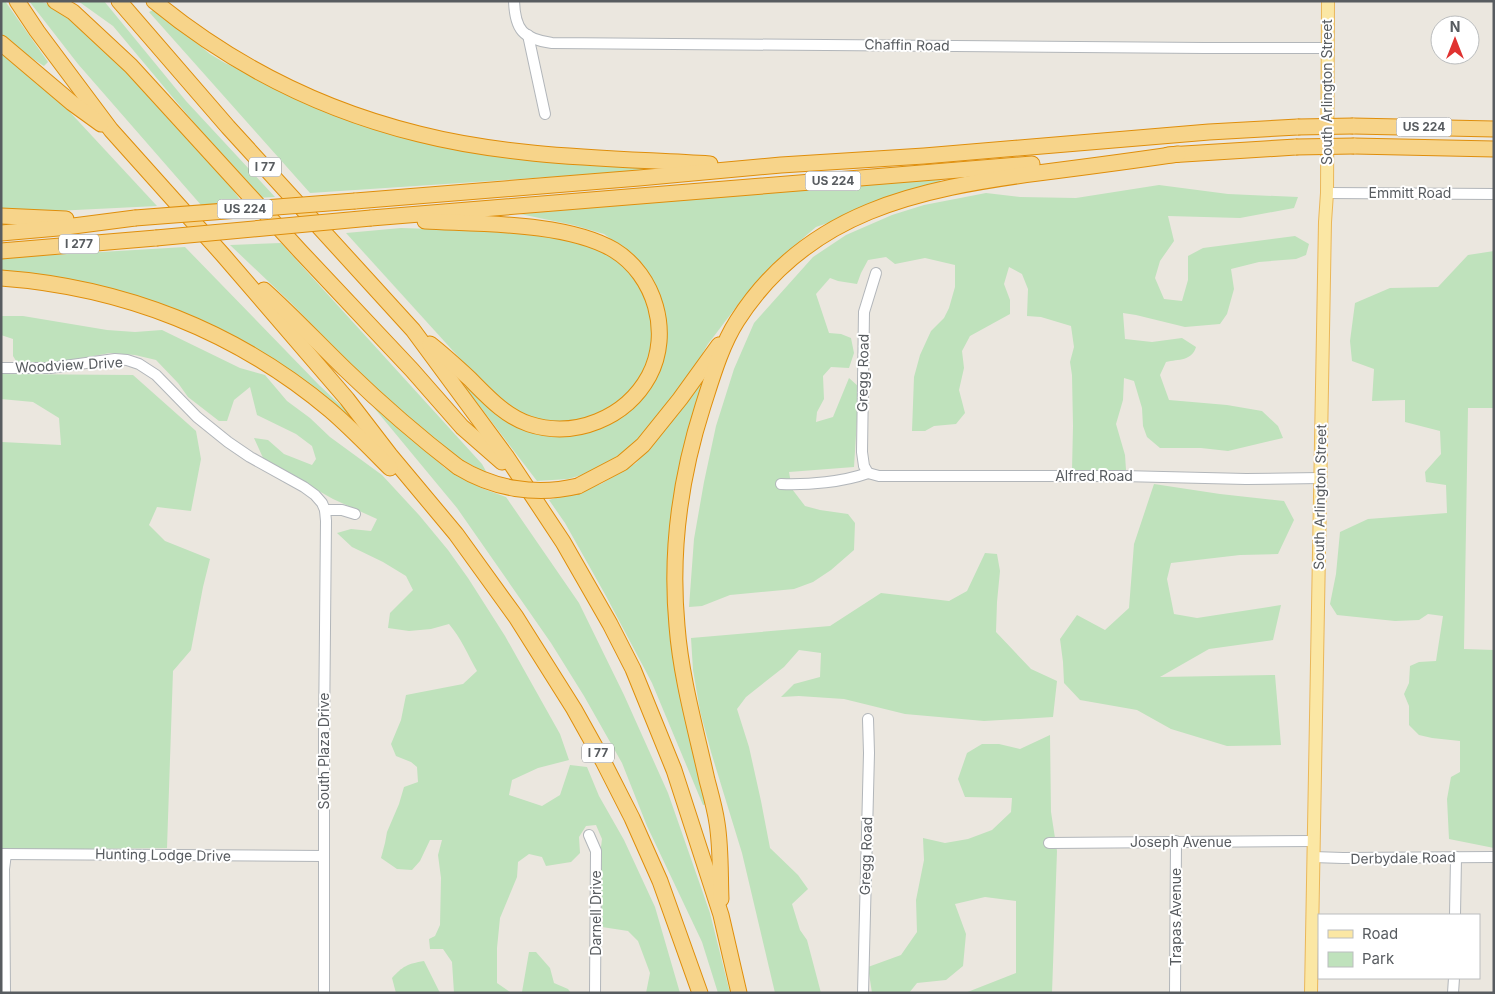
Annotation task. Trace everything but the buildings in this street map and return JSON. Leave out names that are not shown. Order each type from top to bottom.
[{"type":"highway","name":"I 77","points":[[17,1],[110,130],[223,255],[347,399],[466,548],[516,617],[556,680],[603,761],[632,818],[660,881],[700,993]]},
{"type":"highway","points":[[55,1],[73,12],[131,66],[220,165],[412,370],[462,427],[521,477]]},
{"type":"highway","name":"I 77","points":[[119,1],[228,127],[413,330],[521,477],[563,542],[634,668],[674,770],[721,915],[739,993]]},
{"type":"highway","points":[[154,1],[202,38],[233,58],[286,87],[348,113],[420,135],[477,145],[561,155],[717,165],[781,165]]},
{"type":"highway","points":[[1,43],[72,103],[110,130]]},
{"type":"highway","name":"US 224","points":[[1,233],[135,218],[1209,132],[1353,126],[1494,129]]},
{"type":"highway","name":"US 224","points":[[371,218],[1178,154],[1296,147],[1354,146],[1494,149]]},
{"type":"highway","points":[[223,255],[293,316],[368,390],[423,440],[458,467],[487,482],[516,489],[548,491],[578,486],[622,463],[643,445],[680,399],[756,294],[800,251],[837,226],[875,208],[968,184],[1178,154]]},
{"type":"highway","points":[[1,216],[70,219],[135,218]]},
{"type":"highway","points":[[371,218],[489,224],[539,229],[570,234],[598,242],[624,257],[643,278],[655,302],[659,334],[656,357],[651,371],[640,390],[627,404],[608,418],[596,423],[571,429],[556,429],[529,424],[505,412],[413,330]]},
{"type":"highway","name":"I 277","points":[[1,251],[371,218]]},
{"type":"highway","points":[[1,278],[50,282],[96,292],[150,307],[203,329],[267,364],[309,394],[348,426],[393,471],[427,498]]},
{"type":"highway","points":[[721,915],[720,845],[716,819],[685,682],[677,628],[675,548],[684,476],[694,434],[709,386],[735,323]]},
{"type":"main road","name":"South Arlington Street","points":[[1311,993],[1328,1]]},
{"type":"street","points":[[514,1],[517,24],[528,35],[546,114]]},
{"type":"street","name":"Chaffin Road","points":[[528,35],[540,41],[552,43],[1328,48]]},
{"type":"street","name":"Emmitt Road","points":[[1326,193],[1494,194]]},
{"type":"street","name":"Gregg Road","points":[[868,472],[864,466],[862,452],[863,336],[865,306],[876,273]]},
{"type":"street","name":"Woodview Drive","points":[[1,368],[50,368],[115,359],[136,363],[156,375],[196,417],[228,442],[309,491],[322,504],[325,510]]},
{"type":"street","points":[[782,484],[839,480],[868,472]]},
{"type":"street","name":"Alfred Road","points":[[868,472],[879,476],[1320,478]]},
{"type":"street","points":[[325,510],[342,510],[355,514]]},
{"type":"street","name":"South Plaza Drive","points":[[324,993],[325,510]]},
{"type":"street","name":"Gregg Road","points":[[863,993],[868,719]]},
{"type":"street","name":"Darnell Drive","points":[[588,835],[596,852],[595,993]]},
{"type":"street","name":"Trapas Avenue","points":[[1175,993],[1176,841]]},
{"type":"street","name":"Joseph Avenue","points":[[1049,843],[1314,841]]},
{"type":"street","points":[[3,854],[4,993]]},
{"type":"street","name":"Hunting Lodge Drive","points":[[3,854],[324,856]]},
{"type":"street","name":"Derbydale Road","points":[[1313,857],[1494,857]]},
{"type":"street","points":[[1455,914],[1456,857]]},
{"type":"street","points":[[1453,993],[1454,979]]},
{"type":"green space","points":[[1,1],[5,1],[48,62],[44,66],[1,38]]},
{"type":"green space","points":[[29,1],[36,1],[59,8],[76,19],[222,175],[241,201],[201,205],[78,64]]},
{"type":"green space","points":[[78,1],[104,1],[186,101],[275,197],[257,198],[113,26]]},
{"type":"green space","points":[[155,9],[210,54],[225,63],[348,118],[427,141],[670,169],[310,193],[149,12]]},
{"type":"green space","points":[[1,49],[42,82],[157,206],[14,213],[1,211]]},
{"type":"green space","points":[[940,178],[941,185],[816,227],[772,265],[743,298],[708,344],[684,385],[630,451],[603,469],[568,479],[537,481],[465,387],[469,385],[504,416],[562,433],[646,390],[663,322],[626,250],[604,234],[573,225],[520,214]]},
{"type":"green space","points":[[1159,185],[1228,194],[1298,197],[1294,208],[1240,218],[1168,216],[1174,241],[1160,261],[1155,278],[1164,299],[1182,301],[1188,280],[1188,256],[1203,248],[1295,236],[1309,244],[1306,255],[1296,259],[1259,262],[1231,269],[1234,289],[1227,314],[1220,324],[1185,327],[1123,313],[1125,339],[1152,342],[1182,338],[1196,347],[1194,352],[1188,357],[1166,362],[1160,375],[1169,400],[1227,405],[1262,411],[1278,426],[1283,438],[1228,451],[1201,448],[1160,448],[1147,437],[1143,426],[1142,408],[1134,381],[1124,378],[1123,400],[1116,424],[1125,455],[1126,470],[1072,470],[1073,426],[1070,362],[1074,347],[1071,326],[1041,317],[1027,316],[1028,289],[1022,274],[1009,267],[1004,284],[1010,300],[1010,314],[970,336],[962,351],[964,368],[959,390],[965,413],[956,424],[934,426],[925,431],[912,431],[914,377],[920,355],[931,331],[944,318],[949,308],[955,287],[955,265],[925,258],[895,264],[886,257],[868,260],[857,284],[830,278],[816,294],[829,333],[841,334],[851,338],[854,353],[849,368],[831,367],[823,376],[824,399],[817,412],[816,422],[833,417],[849,378],[859,387],[854,467],[789,472],[792,489],[805,506],[848,514],[855,523],[854,550],[831,570],[813,582],[794,589],[730,595],[702,606],[689,607],[694,539],[704,482],[716,426],[734,369],[754,323],[813,257],[846,235],[892,215],[924,205],[986,193],[1020,197],[1076,198]]},
{"type":"green space","points":[[401,228],[499,231],[571,239],[602,249],[622,262],[640,281],[653,312],[654,333],[647,367],[619,405],[578,423],[547,422],[508,409],[346,233]]},
{"type":"green space","points":[[281,243],[482,464],[487,473],[450,454],[394,409],[291,303],[230,245]]},
{"type":"green space","points":[[185,247],[319,385],[351,415],[352,424],[176,315],[1,275],[1,258]]},
{"type":"green space","points":[[1494,251],[1494,408],[1468,408],[1464,649],[1494,650],[1494,848],[1449,839],[1447,799],[1451,777],[1460,772],[1460,741],[1419,735],[1409,725],[1409,706],[1404,694],[1409,683],[1410,666],[1419,662],[1436,661],[1443,616],[1428,614],[1419,620],[1395,621],[1337,615],[1330,604],[1336,574],[1340,532],[1368,519],[1447,513],[1446,485],[1426,482],[1425,472],[1441,454],[1440,431],[1405,422],[1405,400],[1372,401],[1374,369],[1352,361],[1350,341],[1355,303],[1390,288],[1438,287],[1468,255]]},
{"type":"green space","points":[[1,316],[23,316],[107,330],[135,332],[162,330],[240,368],[265,375],[287,401],[310,418],[330,437],[382,475],[419,515],[468,578],[505,636],[560,734],[569,760],[538,768],[512,780],[509,795],[542,806],[560,795],[570,765],[587,767],[599,796],[624,840],[655,907],[680,993],[646,993],[650,973],[638,941],[628,931],[602,927],[600,855],[602,839],[596,825],[586,826],[579,837],[580,853],[571,862],[546,866],[542,857],[529,854],[518,862],[517,877],[500,918],[497,948],[497,983],[510,992],[522,992],[529,952],[536,952],[550,968],[554,983],[568,989],[571,993],[454,993],[452,962],[443,949],[430,949],[429,939],[435,936],[440,925],[441,878],[438,855],[442,840],[430,840],[420,861],[412,870],[397,869],[381,858],[387,832],[404,787],[418,782],[417,767],[411,762],[396,756],[391,744],[401,720],[406,695],[463,684],[477,671],[457,635],[449,624],[431,629],[409,631],[388,628],[390,613],[413,590],[406,576],[352,547],[337,533],[351,529],[371,531],[377,519],[333,499],[264,460],[254,438],[268,440],[284,454],[312,465],[316,459],[312,446],[296,434],[257,415],[250,387],[234,400],[227,421],[219,421],[188,397],[178,383],[156,360],[135,355],[110,353],[49,364],[18,364],[13,356],[13,339],[1,335]]},
{"type":"green space","points":[[706,369],[670,569],[708,804],[703,805],[652,683],[565,523],[549,500],[601,484],[636,463],[661,434]]},
{"type":"green space","points":[[1,374],[133,375],[196,431],[201,459],[191,511],[157,507],[149,525],[165,541],[210,559],[191,650],[173,671],[167,848],[1,850],[1,444],[2,442],[61,445],[59,418],[33,402],[1,399]]},
{"type":"green space","points":[[356,386],[445,468],[481,488],[506,497],[579,603],[624,695],[668,793],[710,913],[730,993],[718,993],[702,942],[647,826],[622,763],[584,696],[551,643],[457,508]]},
{"type":"green space","points":[[1154,484],[1284,501],[1294,520],[1278,554],[1240,555],[1171,563],[1167,579],[1174,614],[1197,618],[1281,605],[1273,640],[1209,649],[1160,677],[1275,675],[1281,745],[1227,746],[1171,729],[1137,710],[1080,700],[1064,683],[1060,639],[1077,615],[1105,630],[1129,608],[1134,544]]},
{"type":"green space","points":[[985,553],[997,554],[1000,571],[996,632],[1031,669],[1057,681],[1053,717],[984,721],[905,714],[844,699],[799,696],[781,697],[794,684],[820,677],[821,653],[799,650],[784,667],[746,697],[737,709],[749,747],[770,848],[798,875],[808,889],[792,904],[800,930],[807,940],[821,993],[775,993],[742,853],[700,711],[693,670],[691,638],[830,626],[881,593],[949,601],[967,591]]},
{"type":"green space","points":[[1050,735],[1051,812],[1057,851],[1052,993],[965,993],[1016,973],[1016,901],[985,897],[955,904],[966,934],[963,966],[946,980],[917,983],[909,993],[872,993],[868,967],[901,955],[917,932],[916,900],[924,860],[923,838],[945,843],[968,839],[992,830],[1011,812],[1012,798],[965,797],[958,779],[967,753],[982,744],[999,744],[1020,749]]},
{"type":"green space","points":[[424,961],[440,993],[396,993],[392,978],[406,966]]}]
